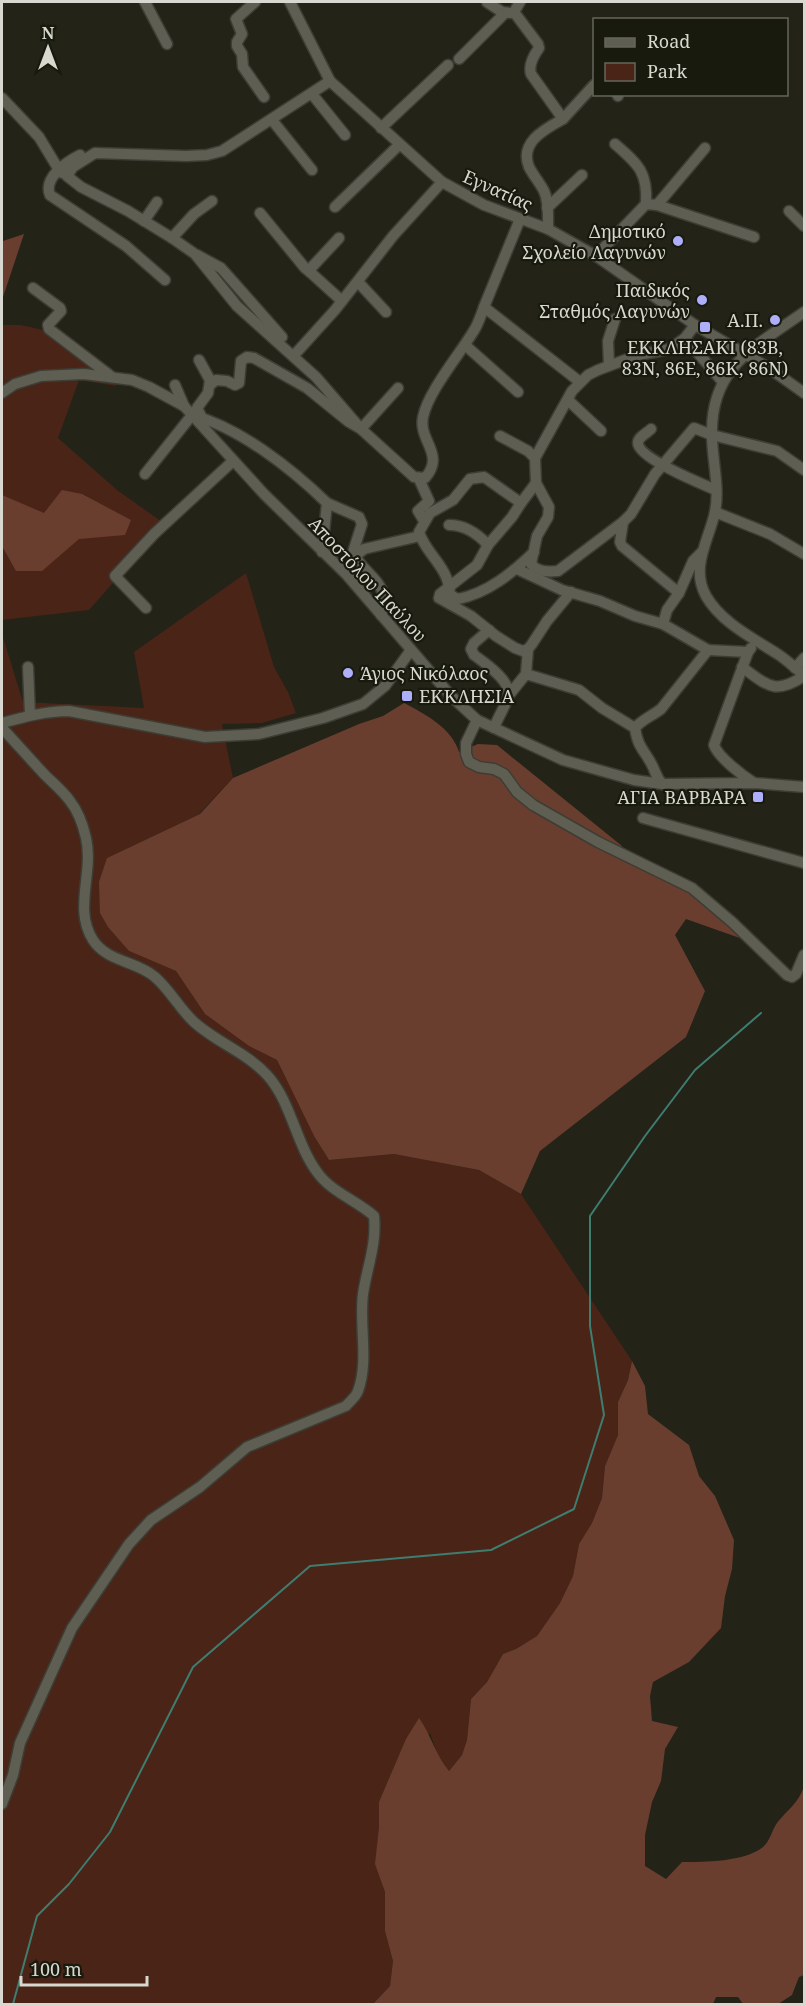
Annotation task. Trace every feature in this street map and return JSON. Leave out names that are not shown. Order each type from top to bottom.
[{"type":"street","points":[[145,2],[167,44]]},
{"type":"street","points":[[255,2],[236,19],[242,34],[237,46],[242,54],[243,67],[264,97]]},
{"type":"street","name":"Εγνατίας","points":[[290,2],[330,81],[442,182],[484,205],[548,229],[596,256],[695,325],[769,368],[804,393]]},
{"type":"street","points":[[487,2],[509,12],[538,44],[530,69],[531,74],[563,119]]},
{"type":"street","points":[[459,59],[520,2]]},
{"type":"street","points":[[381,128],[448,65]]},
{"type":"street","points":[[165,280],[126,246],[50,195],[49,186],[63,173],[95,153],[207,155],[222,151],[330,81]]},
{"type":"street","points":[[548,229],[544,192],[528,165],[528,145],[536,136],[563,119],[593,86]]},
{"type":"street","points":[[312,94],[345,135]]},
{"type":"street","points":[[2,98],[39,137],[63,173],[81,187],[144,220],[195,254],[221,268],[297,352],[303,365]]},
{"type":"street","points":[[272,120],[312,170]]},
{"type":"street","points":[[615,144],[633,160],[641,171],[652,205]]},
{"type":"street","points":[[335,207],[399,145]]},
{"type":"street","points":[[596,256],[652,205],[705,147]]},
{"type":"street","points":[[547,208],[582,175]]},
{"type":"street","points":[[297,352],[359,282],[393,236],[442,182]]},
{"type":"street","points":[[172,237],[194,214],[212,201]]},
{"type":"street","points":[[144,220],[157,202]]},
{"type":"street","points":[[652,205],[754,237]]},
{"type":"street","points":[[789,211],[804,226]]},
{"type":"street","points":[[260,213],[304,268],[342,301]]},
{"type":"street","points":[[418,479],[425,478],[430,473],[434,456],[422,429],[425,408],[441,379],[475,331],[520,219]]},
{"type":"street","points":[[310,272],[339,238]]},
{"type":"street","points":[[195,254],[237,306],[303,365],[361,429],[418,479],[429,501]]},
{"type":"street","points":[[359,282],[386,312]]},
{"type":"street","points":[[33,288],[61,310],[48,325],[49,329],[112,377]]},
{"type":"street","points":[[484,307],[580,382]]},
{"type":"street","points":[[801,673],[722,614],[706,594],[700,574],[702,552],[715,512],[716,490],[712,435],[716,400],[722,381],[744,354],[804,312]]},
{"type":"street","points":[[609,365],[608,341],[615,319]]},
{"type":"street","points":[[558,571],[550,572],[534,568],[531,564],[537,536],[548,517],[549,507],[536,483],[535,458],[568,400],[580,382],[588,375],[638,355],[670,349],[685,338],[695,325]]},
{"type":"street","points":[[685,338],[722,381]]},
{"type":"street","points":[[465,345],[518,392]]},
{"type":"street","points":[[210,385],[216,380],[227,381],[235,385],[239,383],[241,361],[247,357],[254,358],[307,388],[361,429]]},
{"type":"street","points":[[145,474],[198,420],[197,405],[208,393],[210,385],[208,375],[199,360]]},
{"type":"street","name":"Αποστόλου Παύλου","points":[[2,393],[15,384],[41,376],[68,374],[112,377],[132,380],[184,406],[233,461],[346,574],[451,696],[477,720],[563,760],[634,780],[662,784],[754,783],[804,787]]},
{"type":"street","points":[[175,385],[184,406]]},
{"type":"street","points":[[361,429],[398,388]]},
{"type":"street","points":[[568,400],[601,431]]},
{"type":"street","points":[[198,420],[220,424],[268,454],[299,477],[327,503],[359,517],[362,524],[353,552],[380,585],[383,600],[381,615]]},
{"type":"street","points":[[548,584],[558,571],[631,514],[655,474],[694,428],[712,435],[777,451],[804,470]]},
{"type":"street","points":[[651,429],[639,438],[639,447],[663,466],[716,490]]},
{"type":"street","points":[[500,436],[535,458]]},
{"type":"street","points":[[146,608],[115,576],[154,534],[233,461]]},
{"type":"street","points":[[521,503],[484,477],[470,478],[453,500],[430,513],[419,527],[420,536],[435,557],[450,586],[450,595],[453,598],[466,597],[495,583],[517,569],[534,552]]},
{"type":"street","points":[[528,649],[523,651],[515,648],[471,616],[439,598],[440,594],[477,565],[488,545],[536,483]]},
{"type":"street","points":[[424,521],[418,511],[429,501],[434,497],[442,506]]},
{"type":"street","points":[[322,552],[327,503]]},
{"type":"street","points":[[715,512],[770,534],[804,554]]},
{"type":"street","points":[[623,522],[620,542],[622,546],[679,593]]},
{"type":"street","points":[[449,525],[461,525],[479,536],[488,545]]},
{"type":"street","points":[[355,556],[364,549],[420,536]]},
{"type":"street","points":[[663,624],[667,609],[679,593],[693,561],[702,552]]},
{"type":"street","points":[[517,569],[548,584],[663,624],[708,650],[748,652]]},
{"type":"street","points":[[494,728],[509,695],[526,674],[528,649],[571,592]]},
{"type":"street","points":[[489,630],[474,643],[471,650],[504,680],[509,689],[509,695]]},
{"type":"street","points":[[754,783],[735,769],[714,745],[748,652],[757,642]]},
{"type":"street","points":[[2,723],[56,711],[84,713],[205,737],[259,734],[323,718],[363,704],[385,686],[411,650]]},
{"type":"street","points":[[635,728],[640,722],[661,709],[708,650]]},
{"type":"street","points":[[742,667],[768,686],[777,688],[790,684],[801,673],[804,658]]},
{"type":"street","points":[[28,667],[31,692],[30,715]]},
{"type":"street","points":[[526,674],[579,690],[602,708],[635,728],[638,743],[662,784]]},
{"type":"street","points":[[477,720],[466,742],[466,758],[470,762],[504,774],[517,792],[533,805],[598,842],[692,888],[732,922],[787,975],[792,977],[796,974],[804,955]]},
{"type":"street","points":[[2,728],[70,801],[82,823],[87,840],[88,862],[83,914],[95,943],[107,954],[148,971],[157,978],[194,1022],[267,1075],[279,1093],[317,1173],[327,1184],[364,1207],[374,1216],[375,1228],[375,1241],[363,1293],[364,1349],[358,1393],[346,1406],[247,1447],[200,1488],[151,1520],[129,1544],[108,1572],[68,1636],[20,1743],[13,1775],[2,1804]]},
{"type":"street","points":[[643,818],[800,862],[804,868]]},
{"type":"green space","points":[[2,325],[21,325],[61,334],[115,373],[116,386],[79,380],[58,438],[117,490],[165,524],[89,610],[2,620]]},
{"type":"green space","points":[[246,573],[274,667],[288,692],[296,713],[262,723],[222,724],[233,778],[198,815],[107,858],[129,951],[176,971],[205,1014],[249,1046],[277,1060],[314,1136],[329,1160],[394,1154],[479,1170],[521,1194],[632,1361],[628,1380],[618,1402],[618,1435],[605,1466],[602,1498],[592,1523],[579,1544],[573,1576],[560,1603],[537,1636],[503,1654],[487,1682],[471,1699],[467,1740],[462,1755],[448,1772],[438,1756],[430,1733],[391,1776],[379,1802],[376,1864],[385,1892],[385,1930],[393,1961],[390,1986],[373,2004],[2,2004],[2,634],[23,702],[144,708],[134,652]]},
{"type":"shaded area","points":[[24,234],[2,300],[3,241]]},
{"type":"shaded area","points":[[62,490],[82,494],[131,520],[125,535],[79,539],[42,571],[16,571],[2,546],[2,495],[44,513]]},
{"type":"shaded area","points":[[404,703],[429,717],[444,729],[459,752],[478,744],[497,745],[622,846],[619,857],[692,892],[751,942],[686,919],[675,935],[705,991],[686,1037],[540,1151],[521,1194],[479,1170],[394,1154],[329,1160],[314,1136],[277,1060],[249,1046],[205,1014],[176,971],[129,951],[108,927],[100,913],[99,882],[107,858],[200,814],[233,778],[383,716]]},
{"type":"shaded area","points":[[632,1361],[645,1386],[648,1414],[689,1445],[699,1476],[715,1496],[734,1540],[732,1569],[725,1596],[721,1628],[689,1662],[653,1682],[650,1696],[652,1721],[678,1727],[665,1749],[661,1781],[652,1802],[645,1835],[645,1866],[666,1879],[682,1862],[724,1860],[755,1852],[765,1845],[777,1823],[796,1802],[804,1786],[804,1975],[799,1977],[792,1995],[778,2004],[743,2004],[738,1997],[716,1997],[713,2004],[373,2004],[390,1986],[393,1961],[385,1931],[385,1892],[375,1864],[379,1802],[406,1739],[419,1718],[449,1771],[462,1755],[467,1740],[471,1699],[487,1682],[503,1654],[537,1636],[560,1603],[573,1576],[579,1544],[592,1523],[602,1498],[605,1466],[618,1435],[618,1402],[628,1380]]},
{"type":"waterway","points":[[13,2004],[37,1916],[69,1884],[110,1832],[193,1667],[310,1566],[491,1550],[574,1509],[604,1415],[590,1326],[590,1216],[645,1136],[695,1070],[761,1013]]},
{"type":"place","name":"Δημοτικό Σχολείο Λαγυνών","points":[[678,241]]},
{"type":"place","name":"Παιδικός Σταθμός Λαγυνών","points":[[702,300]]},
{"type":"place","name":"Α.Π.","points":[[775,320]]},
{"type":"place","name":"ΕΚΚΛΗΣΑΚΙ (83Β, 83Ν, 86Ε, 86Κ, 86Ν)","points":[[705,327]]},
{"type":"place","name":"Άγιος Νικόλαος","points":[[348,673]]},
{"type":"place","name":"ΕΚΚΛΗΣΙΑ","points":[[407,696]]},
{"type":"place","name":"ΑΓΙΑ ΒΑΡΒΑΡΑ","points":[[758,797]]}]
